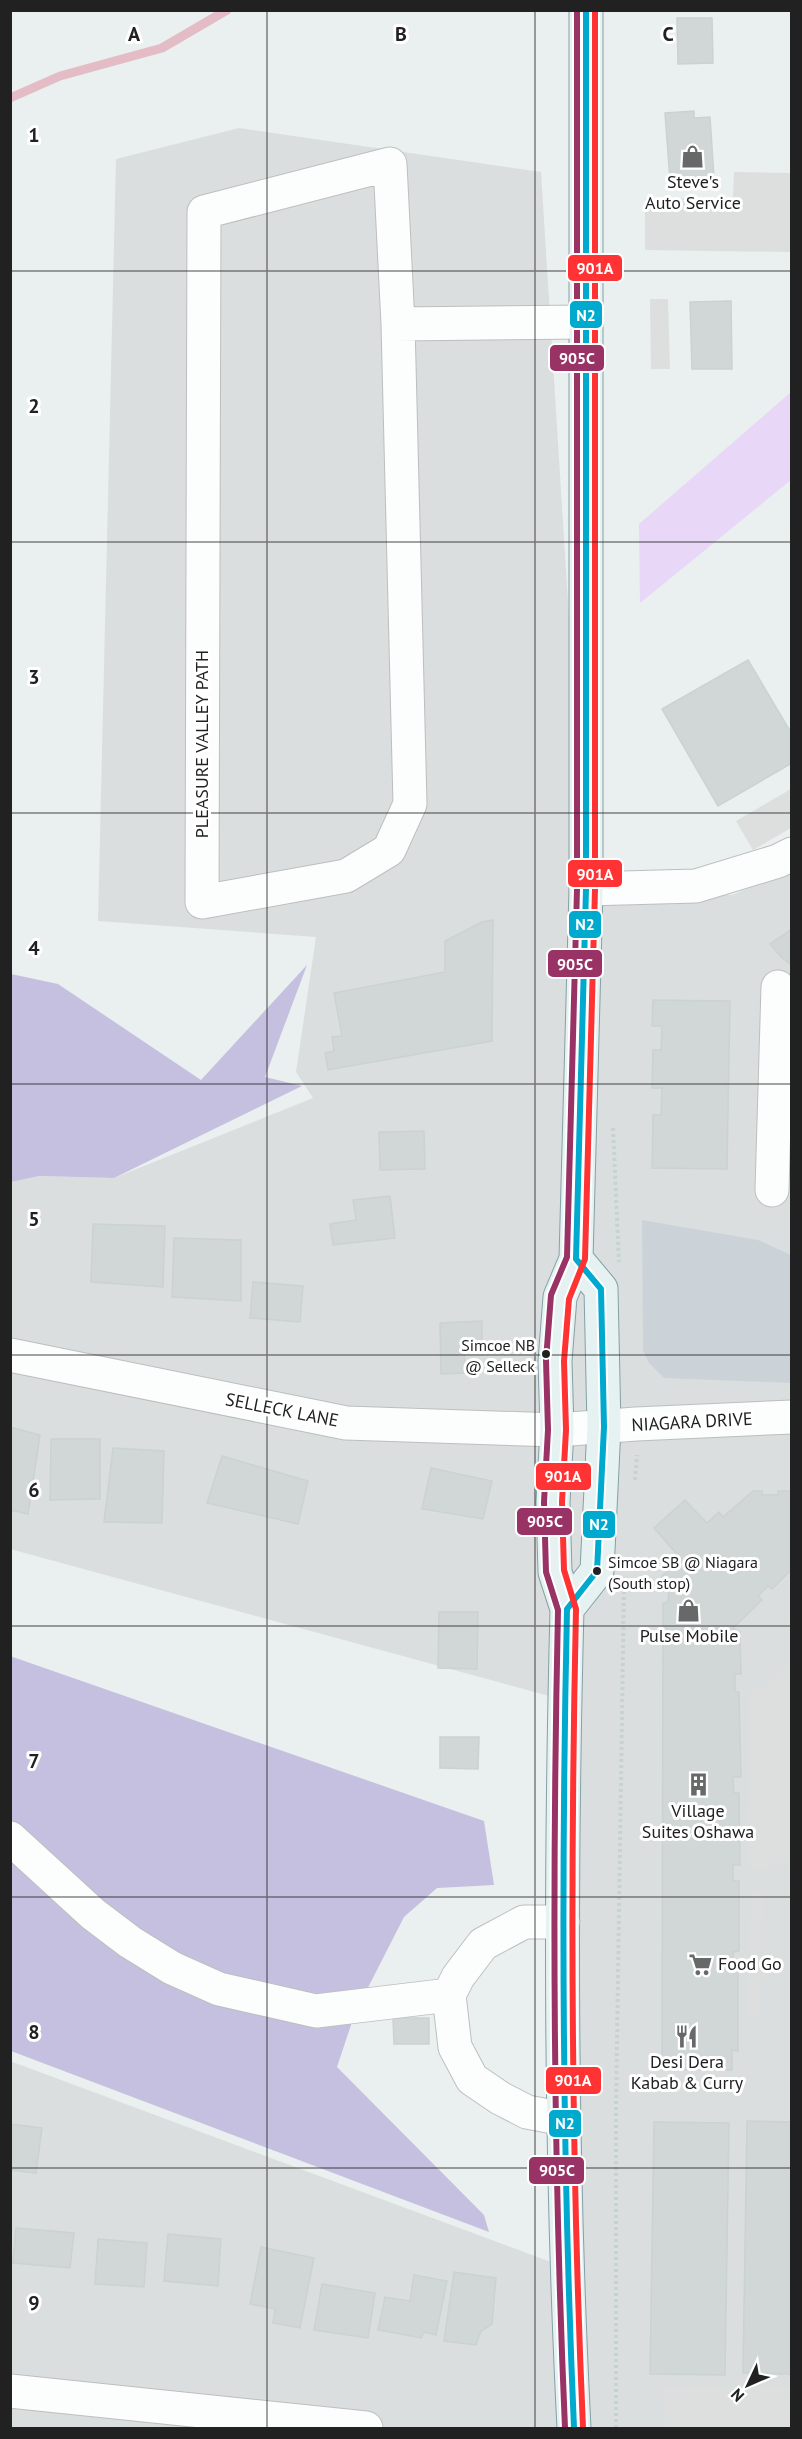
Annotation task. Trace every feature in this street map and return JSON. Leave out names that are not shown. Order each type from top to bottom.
[{"type":"main road","points":[[574,2428],[567,2277],[564,2119],[563,1922],[567,1609],[555,1572],[554,1502],[557,1430],[555,1361],[560,1297],[576,1259],[586,889],[586,10]]},
{"type":"main road","points":[[567,1609],[597,1571],[620,1425],[601,1289],[576,1259]]},
{"type":"street","name":"PLEASURE VALLEY PATH","points":[[390,164],[399,324],[410,804],[389,850],[346,876],[202,902],[204,212],[390,164]]},
{"type":"street","points":[[399,324],[586,322]]},
{"type":"street","points":[[586,889],[696,886],[778,861],[792,854]]},
{"type":"street","points":[[772,1190],[784,1059],[778,987]]},
{"type":"street","name":"SELLECK LANE","points":[[10,1355],[346,1423],[557,1430]]},
{"type":"street","name":"NIAGARA DRIVE","points":[[557,1430],[792,1417]]},
{"type":"street","points":[[10,1838],[93,1914],[130,1942],[171,1968],[219,1989],[316,2011],[450,1995]]},
{"type":"street","points":[[563,1922],[524,1922],[483,1944],[458,1977],[450,1995],[455,2047],[472,2079],[500,2098],[527,2112],[564,2119]]},
{"type":"street","points":[[10,2391],[366,2428]]},
{"type":"path","points":[[613,1125],[620,1266]]},
{"type":"path","points":[[620,1425],[637,1473],[634,1484]]},
{"type":"path","points":[[616,2428],[616,2107],[624,1585]]},
{"type":"shaded area","points":[[239,128],[541,172],[586,889],[732,895],[791,870],[791,2428],[11,2428],[10,2061],[567,2268],[564,1700],[10,1549],[11,1182],[39,1176],[114,1178],[313,1098],[296,1072],[316,937],[98,921],[116,159]]},
{"type":"shaded area","points":[[734,172],[791,173],[791,252],[645,250],[645,198],[733,199]]},
{"type":"shaded area","points":[[650,299],[668,299],[670,369],[651,369]]},
{"type":"shaded area","points":[[791,392],[791,480],[640,603],[639,524]]},
{"type":"shaded area","points":[[791,789],[791,828],[753,850],[736,821]]},
{"type":"shaded area","points":[[307,965],[265,1077],[302,1086],[114,1178],[39,1176],[11,1182],[11,974],[58,984],[201,1080]]},
{"type":"shaded area","points":[[642,1220],[758,1240],[791,1255],[791,1383],[664,1378],[649,1363],[643,1350]]},
{"type":"shaded area","points":[[10,1656],[484,1821],[494,1885],[437,1888],[404,1917],[355,2013],[337,2067],[484,2215],[489,2232],[11,2051]]},
{"type":"shaded area","points":[[791,1662],[791,1860],[762,1868],[749,1868],[750,1690],[763,1688]]},
{"type":"shaded area","points":[[751,1893],[762,1893],[759,2017],[748,2017]]},
{"type":"shaded area","points":[[791,2388],[791,2428],[664,2428],[663,2389]]},
{"type":"building","points":[[677,18],[712,18],[713,63],[678,64]]},
{"type":"building","points":[[694,111],[694,118],[710,117],[714,178],[670,180],[665,113]]},
{"type":"building","points":[[731,301],[732,369],[692,369],[690,302]]},
{"type":"building","points":[[748,660],[790,731],[792,730],[792,763],[718,806],[662,709]]},
{"type":"building","points":[[493,920],[492,1041],[328,1070],[325,1053],[334,1051],[332,1037],[342,1036],[334,993],[445,972],[445,941],[482,922]]},
{"type":"building","points":[[792,929],[792,965],[781,957],[770,944]]},
{"type":"building","points":[[653,1000],[730,1001],[727,1169],[652,1168],[653,1115],[661,1115],[662,1088],[652,1088],[653,1050],[661,1050],[662,1026],[652,1026]]},
{"type":"building","points":[[424,1131],[425,1169],[380,1170],[379,1132]]},
{"type":"building","points":[[390,1196],[395,1238],[333,1245],[330,1224],[356,1220],[353,1200]]},
{"type":"building","points":[[93,1224],[165,1226],[163,1287],[91,1282]]},
{"type":"building","points":[[174,1238],[241,1240],[241,1301],[172,1297]]},
{"type":"building","points":[[253,1282],[303,1286],[300,1322],[250,1318]]},
{"type":"building","points":[[482,1321],[482,1341],[464,1342],[465,1373],[441,1374],[440,1323]]},
{"type":"building","points":[[10,1427],[40,1435],[28,1514],[10,1510]]},
{"type":"building","points":[[51,1439],[100,1439],[100,1499],[50,1500]]},
{"type":"building","points":[[113,1448],[164,1451],[162,1523],[104,1522]]},
{"type":"building","points":[[222,1456],[308,1481],[298,1524],[207,1503]]},
{"type":"building","points":[[431,1468],[492,1481],[483,1519],[422,1509]]},
{"type":"building","name":"Village Suites Oshawa","points":[[753,1491],[762,1491],[762,1495],[778,1495],[778,1491],[792,1491],[792,1569],[772,1589],[768,1586],[758,1596],[762,1600],[733,1628],[740,1632],[741,1674],[735,1674],[735,1692],[739,1692],[741,1777],[733,1777],[734,1793],[739,1793],[740,1865],[733,1865],[733,1881],[739,1881],[739,1951],[733,1952],[733,1968],[738,1968],[738,2051],[732,2050],[732,2070],[662,2070],[663,1603],[668,1602],[669,1590],[664,1591],[662,1576],[681,1559],[654,1528],[685,1500],[707,1523],[719,1512],[723,1517]]},
{"type":"building","points":[[439,1612],[478,1612],[477,1669],[438,1668]]},
{"type":"building","points":[[440,1737],[479,1737],[478,1769],[440,1768]]},
{"type":"building","points":[[393,2018],[429,2018],[429,2044],[394,2044]]},
{"type":"building","points":[[747,2121],[792,2122],[792,2374],[743,2373]]},
{"type":"building","points":[[654,2122],[729,2123],[725,2375],[650,2374]]},
{"type":"building","points":[[10,2124],[42,2128],[36,2173],[10,2170]]},
{"type":"building","points":[[16,2228],[74,2233],[70,2268],[13,2263]]},
{"type":"building","points":[[168,2234],[221,2239],[218,2286],[164,2281]]},
{"type":"building","points":[[98,2239],[147,2243],[144,2287],[95,2284]]},
{"type":"building","points":[[261,2247],[314,2258],[300,2328],[273,2323],[275,2309],[250,2304]]},
{"type":"building","points":[[454,2272],[496,2278],[492,2324],[481,2331],[476,2345],[444,2341]]},
{"type":"building","points":[[414,2275],[447,2281],[436,2335],[424,2332],[421,2338],[378,2330],[385,2297],[410,2301]]},
{"type":"building","points":[[322,2284],[375,2293],[368,2338],[314,2330]]},
{"type":"waterway","points":[[10,98],[60,76],[162,48],[227,10]]},
{"type":"transit line","name":"905C","points":[[565,2428],[558,2224],[555,2019],[558,1610],[546,1572],[544,1502],[548,1430],[546,1360],[551,1295],[567,1257],[577,889],[577,10]]},
{"type":"transit line","name":"N2","points":[[574,2428],[567,2223],[564,2018],[567,1609],[597,1571],[604,1427],[601,1289],[576,1259],[586,889],[586,10]]},
{"type":"transit line","name":"901A","points":[[583,2428],[576,2223],[573,2018],[576,1609],[564,1570],[562,1502],[566,1430],[564,1361],[569,1299],[585,1259],[595,889],[595,10]]},
{"type":"place","name":"Steve's Auto Service","points":[[693,156]]},
{"type":"place","name":"Simcoe NB @ Selleck","points":[[546,1354]]},
{"type":"place","name":"Simcoe SB @ Niagara (South stop)","points":[[597,1571]]},
{"type":"place","name":"Pulse Mobile","points":[[689,1610]]},
{"type":"place","name":"Village Suites Oshawa","points":[[698,1785]]},
{"type":"place","name":"Food Go","points":[[700,1964]]},
{"type":"place","name":"Desi Dera Kabab & Curry","points":[[687,2036]]}]
